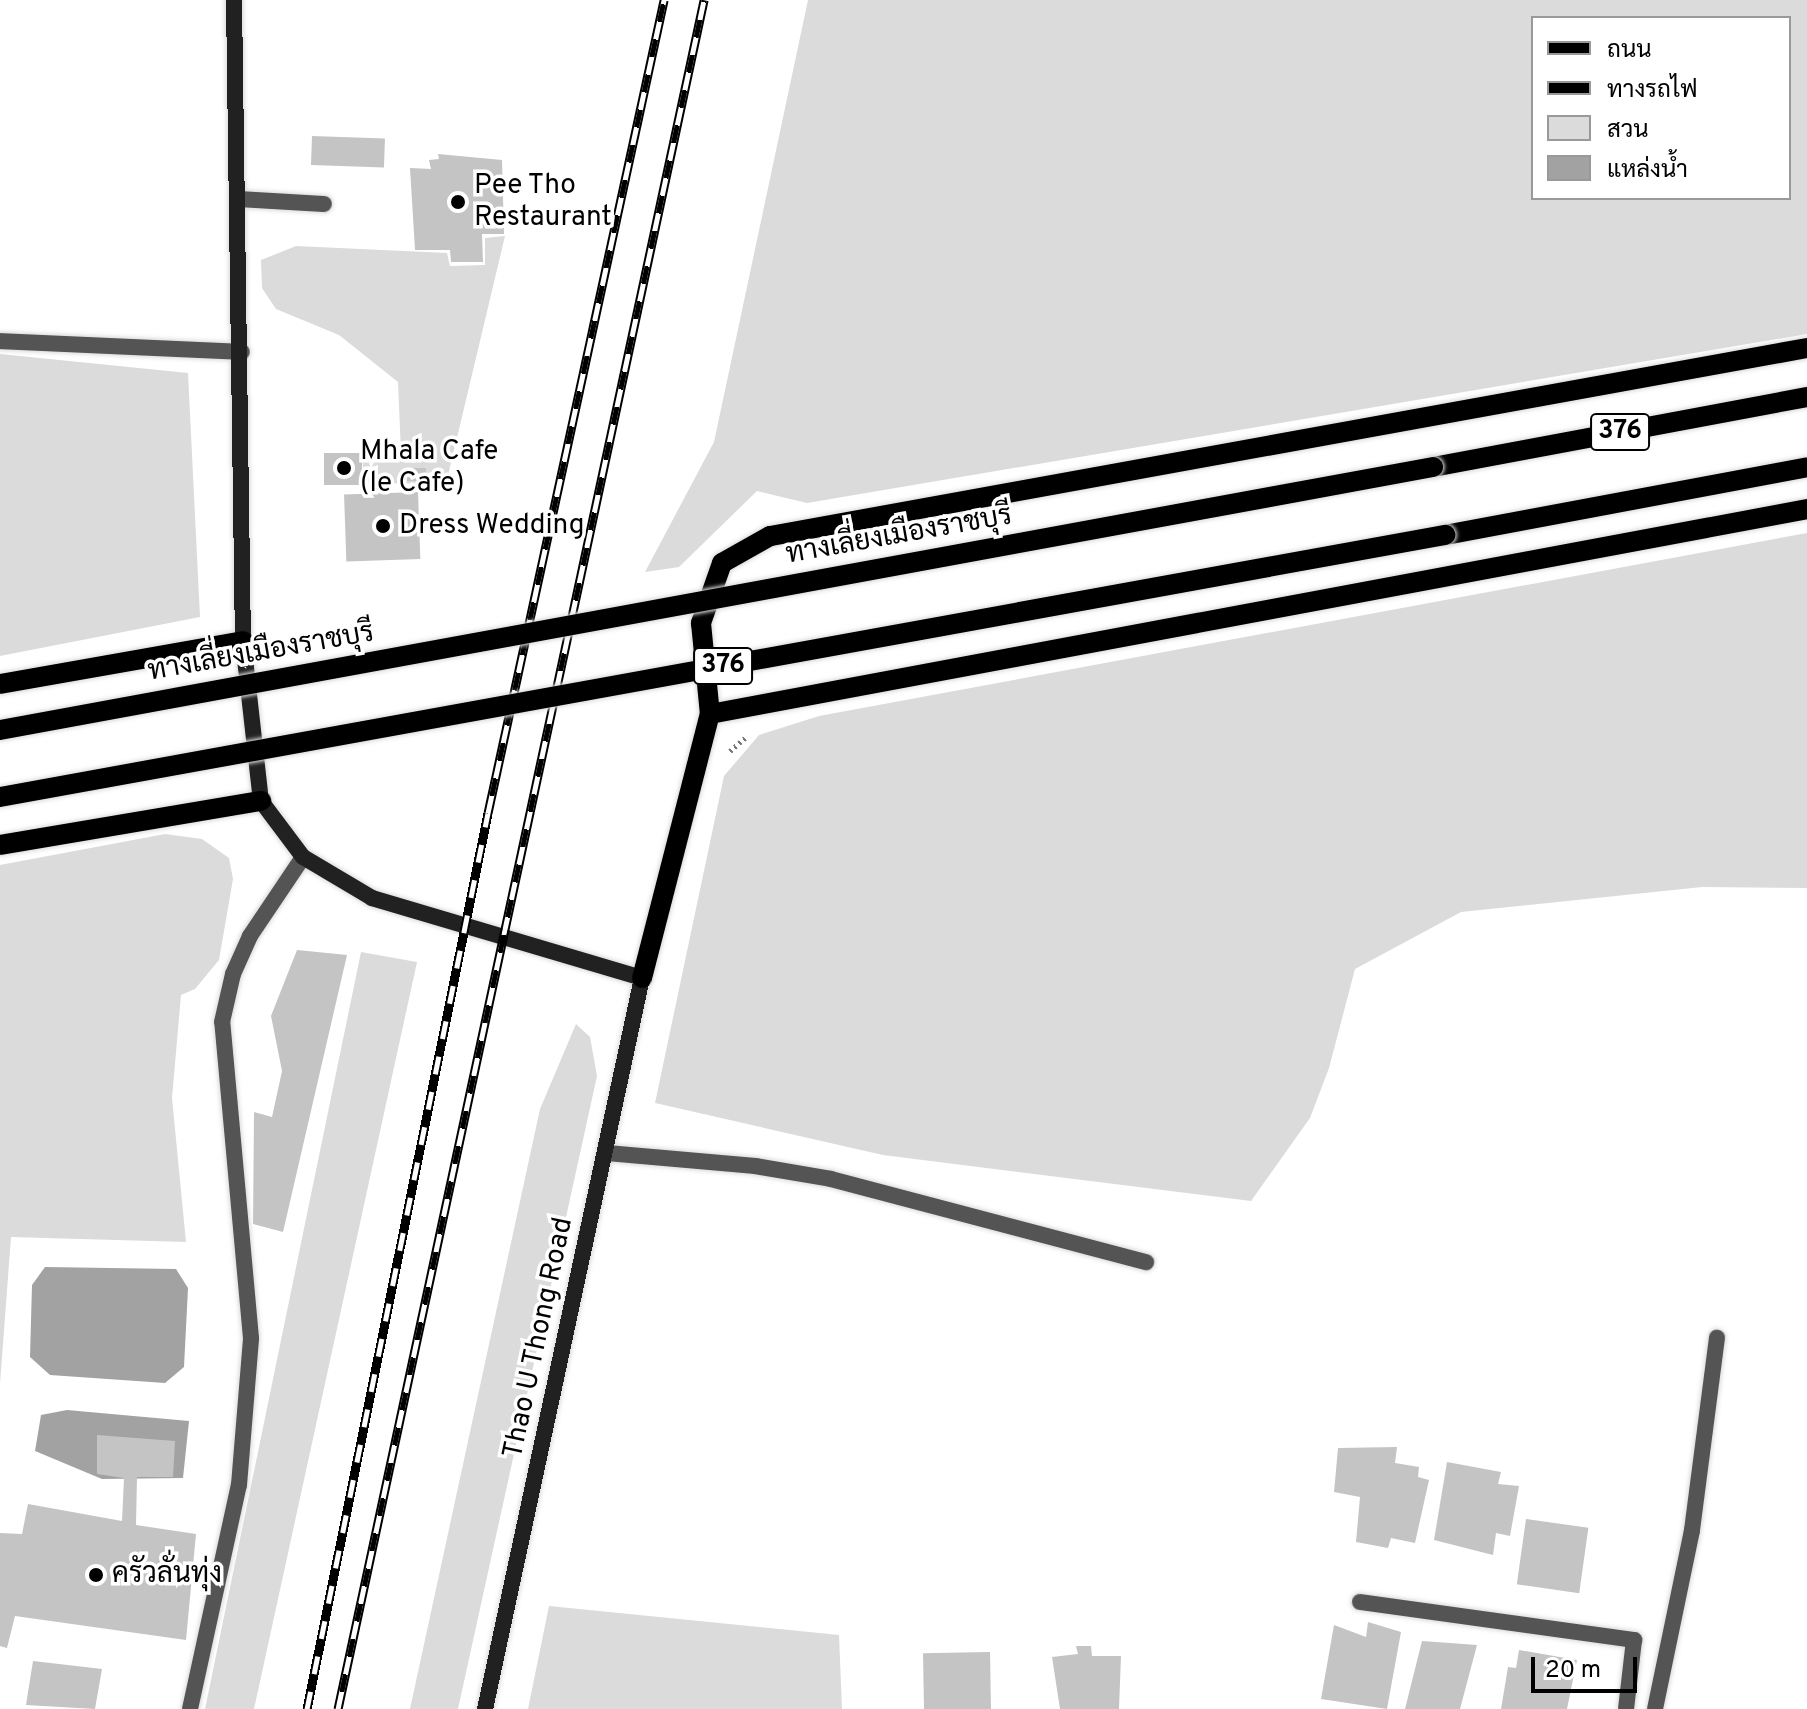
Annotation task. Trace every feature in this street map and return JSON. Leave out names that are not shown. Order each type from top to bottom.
[{"type":"main road","points":[[642,978],[710,714],[701,623],[722,563],[770,536],[1807,348]]},
{"type":"main road","name":"ทางเลี่ยงเมืองราชบุรี","points":[[0,730],[1807,397]]},
{"type":"main road","name":"376","points":[[0,797],[1807,467]]},
{"type":"main road","points":[[710,714],[1807,509]]},
{"type":"main road","points":[[0,684],[243,641]]},
{"type":"main road","points":[[0,845],[261,801]]},
{"type":"street","points":[[234,0],[242,352],[243,641],[261,801],[303,857],[372,898],[642,978]]},
{"type":"street","points":[[238,199],[324,204]]},
{"type":"street","points":[[0,341],[242,352]]},
{"type":"street","points":[[190,1709],[239,1485],[251,1338],[222,1022],[233,974],[250,936],[303,857]]},
{"type":"street","name":"Thao U Thong Road","points":[[485,1709],[607,1153],[642,978]]},
{"type":"street","points":[[607,1153],[755,1166],[831,1179],[1146,1262]]},
{"type":"street","points":[[1655,1709],[1692,1530],[1717,1338]]},
{"type":"street","points":[[1360,1602],[1634,1640],[1626,1709]]},
{"type":"green space","points":[[808,0],[1807,0],[1807,334],[807,503],[757,491],[679,567],[645,572],[714,442]]},
{"type":"green space","points":[[505,236],[446,484],[364,483],[362,453],[401,453],[398,382],[339,335],[276,309],[262,288],[261,260],[296,246],[447,253],[450,266],[485,265],[485,238]]},
{"type":"green space","points":[[0,354],[188,373],[200,617],[0,656]]},
{"type":"green space","points":[[1807,533],[1807,888],[1702,887],[1461,912],[1355,969],[1329,1068],[1310,1118],[1251,1201],[883,1155],[655,1103],[724,776],[759,735],[819,716]]},
{"type":"green space","points":[[165,834],[202,839],[229,858],[233,879],[219,960],[195,989],[181,995],[172,1098],[186,1242],[11,1237],[0,1384],[0,865]]},
{"type":"green space","points":[[361,952],[417,962],[254,1709],[205,1709]]},
{"type":"green space","points":[[576,1024],[590,1037],[597,1076],[458,1709],[410,1709],[540,1109]]},
{"type":"green space","points":[[549,1606],[839,1635],[842,1709],[528,1709]]},
{"type":"water","points":[[45,1267],[176,1269],[188,1288],[184,1367],[165,1383],[50,1375],[30,1357],[32,1285]]},
{"type":"water","points":[[67,1410],[189,1421],[183,1478],[102,1479],[35,1451],[41,1415]]},
{"type":"building","points":[[312,136],[385,139],[384,168],[311,165]]},
{"type":"building","name":"Pee Tho Restaurant","points":[[438,154],[502,160],[504,234],[482,234],[483,262],[451,262],[450,250],[415,250],[410,168],[431,169],[429,160],[439,159]]},
{"type":"building","name":"Mhala Cafe (le Cafe)","points":[[324,453],[362,453],[362,485],[324,485]]},
{"type":"building","points":[[407,468],[426,468],[426,481],[407,481]]},
{"type":"building","name":"Dress Wedding","points":[[418,492],[420,559],[346,562],[344,495]]},
{"type":"building","points":[[297,950],[347,955],[283,1232],[253,1224],[254,1112],[272,1117],[282,1071],[271,1016]]},
{"type":"building","name":"ครัวลั่นทุ่ง","points":[[97,1435],[175,1441],[173,1477],[137,1477],[136,1525],[196,1534],[186,1640],[15,1616],[7,1648],[0,1646],[0,1533],[22,1534],[28,1504],[122,1521],[124,1478],[97,1474]]},
{"type":"building","points":[[1397,1447],[1395,1463],[1419,1467],[1418,1477],[1429,1480],[1415,1543],[1391,1538],[1388,1548],[1356,1542],[1360,1497],[1334,1492],[1338,1448]]},
{"type":"building","points":[[1447,1462],[1501,1472],[1498,1484],[1519,1486],[1510,1536],[1496,1533],[1493,1555],[1434,1540]]},
{"type":"building","points":[[1526,1519],[1588,1528],[1579,1593],[1517,1584]]},
{"type":"building","points":[[1368,1622],[1401,1632],[1387,1709],[1321,1699],[1334,1625],[1366,1637]]},
{"type":"building","points":[[1422,1641],[1477,1645],[1460,1709],[1405,1709]]},
{"type":"building","points":[[1076,1646],[1091,1646],[1092,1656],[1121,1656],[1119,1709],[1060,1709],[1052,1657],[1078,1654]]},
{"type":"building","points":[[1519,1650],[1577,1660],[1567,1709],[1501,1709],[1508,1667],[1516,1668]]},
{"type":"building","points":[[990,1652],[991,1709],[924,1709],[923,1653]]},
{"type":"building","points":[[33,1661],[102,1669],[95,1709],[26,1705]]},
{"type":"railway","points":[[307,1709],[488,813],[664,0]]},
{"type":"railway","points":[[338,1709],[704,0]]},
{"type":"place","name":"Pee Tho Restaurant","points":[[458,202]]},
{"type":"place","name":"Mhala Cafe (le Cafe)","points":[[344,468]]},
{"type":"place","name":"Dress Wedding","points":[[383,526]]},
{"type":"place","name":"ครัวลั่นทุ่ง","points":[[96,1575]]}]
